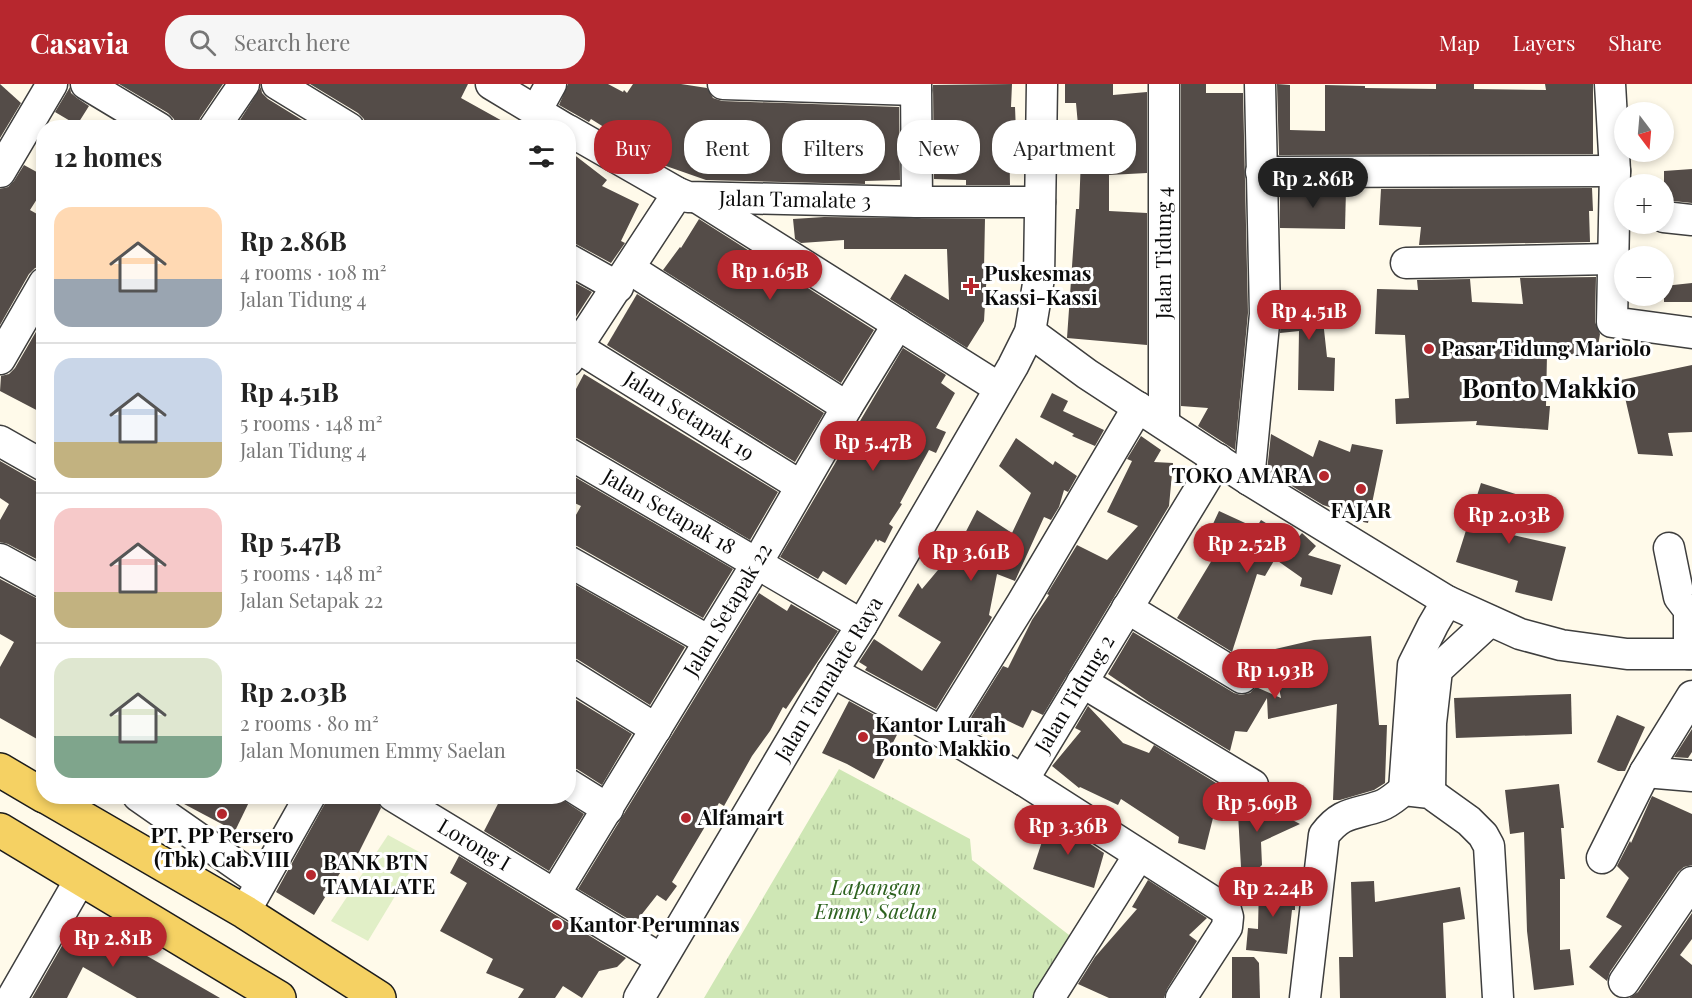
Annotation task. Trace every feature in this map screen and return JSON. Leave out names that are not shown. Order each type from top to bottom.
[{"type":"main road","points":[[0,770],[36,791]]},
{"type":"main road","points":[[58,804],[245,912],[379,998]]},
{"type":"main road","points":[[0,830],[279,998]]},
{"type":"street","points":[[0,172],[52,84]]},
{"type":"street","points":[[86,84],[140,120]]},
{"type":"street","points":[[219,120],[244,84]]},
{"type":"street","points":[[277,84],[336,120]]},
{"type":"street","points":[[491,84],[551,120]]},
{"type":"street","points":[[536,111],[551,84]]},
{"type":"street","points":[[725,84],[916,87],[917,202]]},
{"type":"street","name":"Jalan Tamalate Raya","points":[[639,998],[862,625],[1013,366],[1030,332],[1039,278],[1042,84]]},
{"type":"street","name":"Jalan Tidung 4","points":[[1164,84],[1164,423]]},
{"type":"street","points":[[1249,480],[1265,314],[1260,84]]},
{"type":"street","points":[[1610,84],[1615,174]]},
{"type":"street","name":"Jalan Tamalate 3","points":[[576,134],[688,196],[917,202],[1040,202]]},
{"type":"street","points":[[1261,172],[1615,171]]},
{"type":"street","points":[[576,350],[624,278],[688,196],[999,388]]},
{"type":"street","points":[[1674,218],[1692,220]]},
{"type":"street","points":[[1616,234],[1612,259],[1612,322],[1692,333]]},
{"type":"street","points":[[1406,263],[1612,259]]},
{"type":"street","points":[[576,262],[624,278],[847,407]]},
{"type":"street","points":[[0,359],[36,297]]},
{"type":"street","name":"Jalan Setapak 22","points":[[555,894],[757,563],[898,324]]},
{"type":"street","points":[[1030,332],[1087,374],[1249,480],[1447,601],[1520,634],[1599,651],[1627,654],[1691,654],[1689,610],[1678,597],[1669,548]]},
{"type":"street","name":"Jalan Setapak 19","points":[[576,356],[801,486]]},
{"type":"street","points":[[942,732],[1022,603],[1138,407]]},
{"type":"street","points":[[0,441],[36,461]]},
{"type":"street","name":"Jalan Setapak 18","points":[[576,458],[862,625]]},
{"type":"street","name":"Jalan Tidung 2","points":[[1023,780],[1218,459]]},
{"type":"street","points":[[0,559],[36,579]]},
{"type":"street","points":[[576,566],[709,641]]},
{"type":"street","points":[[1417,792],[1431,723],[1425,667],[1433,624],[1447,601]]},
{"type":"street","points":[[1127,608],[1242,678]]},
{"type":"street","points":[[1425,667],[1490,621]]},
{"type":"street","points":[[832,672],[942,732],[1023,780],[1226,910],[1227,927],[1181,998]]},
{"type":"street","points":[[576,679],[656,729]]},
{"type":"street","points":[[1082,682],[1253,785]]},
{"type":"street","points":[[1602,858],[1646,772],[1692,696]]},
{"type":"street","points":[[1646,772],[1692,776]]},
{"type":"street","points":[[576,789],[608,809]]},
{"type":"street","points":[[1305,998],[1324,835],[1342,816],[1417,792],[1469,821],[1484,835],[1489,846],[1498,998]]},
{"type":"street","points":[[149,804],[261,882]]},
{"type":"street","points":[[245,912],[305,804]]},
{"type":"street","name":"Lorong I","points":[[406,804],[661,959]]},
{"type":"street","points":[[1049,998],[1139,855]]},
{"type":"street","points":[[12,998],[81,879]]},
{"type":"street","points":[[1624,982],[1692,882]]},
{"type":"green space","name":"Lapangan Emmy Saelan","points":[[839,769],[970,839],[972,860],[1082,945],[1049,998],[704,998]]},
{"type":"green space","points":[[388,835],[421,853],[368,941],[331,921]]},
{"type":"building","points":[[0,84],[21,103],[0,138]]},
{"type":"building","points":[[119,84],[223,84],[199,120],[174,120],[168,113]]},
{"type":"building","points":[[310,84],[468,84],[461,98],[501,120],[364,120],[358,113]]},
{"type":"building","points":[[568,84],[608,84],[627,93],[633,84],[681,84],[707,88],[713,98],[722,101],[899,107],[897,174],[900,174],[900,180],[865,181],[865,184],[706,180],[689,174],[770,174],[770,120],[684,120],[684,172],[672,168],[672,120],[594,121],[591,119],[589,122],[559,105]]},
{"type":"building","points":[[1012,84],[1011,107],[1015,107],[1016,120],[992,120],[992,174],[1010,174],[1010,185],[966,185],[966,180],[934,179],[934,174],[980,174],[980,120],[933,120],[933,85]]},
{"type":"building","points":[[1065,84],[1113,84],[1113,95],[1147,92],[1147,173],[1136,174],[1136,120],[1078,120],[1076,103],[1065,103]]},
{"type":"building","points":[[1181,84],[1206,84],[1206,93],[1243,93],[1248,313],[1235,450],[1198,426],[1208,408],[1181,406]]},
{"type":"building","points":[[1277,84],[1290,85],[1290,130],[1325,131],[1325,85],[1436,89],[1436,84],[1474,84],[1474,89],[1546,90],[1545,84],[1593,84],[1593,154],[1279,155]]},
{"type":"building","points":[[70,87],[71,93],[89,106],[80,120],[69,120],[55,112]]},
{"type":"building","points":[[261,87],[262,93],[268,99],[302,120],[240,120]]},
{"type":"building","points":[[576,156],[594,170],[594,174],[599,174],[607,180],[602,186],[639,204],[621,241],[625,243],[611,263],[576,244]]},
{"type":"building","points":[[24,165],[36,172],[36,201],[30,210],[36,213],[36,268],[29,274],[0,325],[0,189],[8,187]]},
{"type":"building","points":[[1692,169],[1692,203],[1674,201],[1674,174],[1664,174],[1664,171]]},
{"type":"building","points":[[1080,174],[1128,174],[1109,175],[1109,211],[1147,213],[1147,345],[1067,338],[1076,209],[1079,209]]},
{"type":"building","points":[[1592,188],[1593,211],[1589,211],[1590,242],[1419,245],[1421,227],[1379,225],[1381,189]]},
{"type":"building","points":[[1280,189],[1346,189],[1345,229],[1280,228]]},
{"type":"building","points":[[824,217],[985,219],[984,269],[987,270],[984,321],[967,348],[890,299],[905,274],[949,300],[947,249],[844,249],[844,240],[801,243],[795,239],[793,219]]},
{"type":"building","points":[[699,219],[874,330],[841,383],[663,270],[681,248]]},
{"type":"building","points":[[1596,277],[1595,322],[1600,334],[1596,358],[1570,354],[1547,354],[1546,406],[1550,406],[1548,430],[1476,425],[1477,421],[1396,424],[1395,399],[1409,398],[1405,335],[1375,334],[1377,289],[1418,290],[1417,280],[1470,279],[1472,302],[1523,304],[1520,278]]},
{"type":"building","points":[[576,283],[592,292],[576,317]]},
{"type":"building","points":[[1692,283],[1692,302],[1674,302],[1674,285]]},
{"type":"building","points":[[1320,293],[1327,357],[1335,358],[1334,391],[1298,390],[1299,331],[1280,333],[1282,297]]},
{"type":"building","points":[[637,294],[824,413],[795,462],[607,345]]},
{"type":"building","points":[[36,332],[36,410],[0,391],[1,376],[9,374],[15,368]]},
{"type":"building","points":[[903,348],[946,375],[941,383],[955,393],[936,428],[946,432],[936,453],[929,450],[900,503],[902,504],[889,524],[893,527],[885,543],[879,540],[878,542],[876,539],[846,585],[823,571],[818,579],[780,557]]},
{"type":"building","points":[[1692,365],[1692,432],[1668,433],[1673,456],[1638,454],[1621,380]]},
{"type":"building","points":[[584,374],[778,492],[750,540],[576,438],[576,389]]},
{"type":"building","points":[[1052,393],[1068,401],[1063,411],[1104,430],[1095,446],[1072,436],[1074,434],[1040,417]]},
{"type":"building","points":[[1271,434],[1313,457],[1319,440],[1350,452],[1352,444],[1383,450],[1368,523],[1344,518],[1337,514],[1338,510],[1323,505],[1267,471]]},
{"type":"building","points":[[1141,436],[1161,450],[1154,462],[1173,463],[1169,506],[1043,715],[1032,710],[1023,728],[1004,719],[981,735],[970,719],[1003,666],[1008,668],[1032,620],[1077,545],[1107,560],[1138,526],[1107,512],[1132,461],[1127,459]]},
{"type":"building","points":[[1016,438],[1053,465],[1055,461],[1077,476],[1068,492],[1064,490],[1059,507],[1051,520],[1044,517],[1015,581],[997,574],[989,615],[992,617],[936,709],[865,670],[867,667],[859,662],[874,639],[922,671],[941,642],[898,616],[918,583],[922,589],[959,545],[977,510],[1012,533],[1031,493],[999,466]]},
{"type":"building","points":[[0,461],[36,481],[36,559],[0,542],[0,520],[9,504],[0,498]]},
{"type":"building","points":[[576,478],[733,569],[703,618],[576,546],[576,515],[581,506],[576,504]]},
{"type":"building","points":[[1481,483],[1525,497],[1513,535],[1566,547],[1552,601],[1515,592],[1518,581],[1456,562]]},
{"type":"building","points":[[1219,511],[1256,528],[1261,520],[1295,541],[1302,533],[1316,546],[1308,555],[1341,565],[1332,595],[1300,586],[1302,578],[1275,559],[1265,576],[1257,574],[1232,652],[1177,618],[1212,560],[1199,554]]},
{"type":"building","points":[[0,579],[36,598],[36,738],[0,718],[0,667],[14,642],[0,634]]},
{"type":"building","points":[[576,585],[685,647],[650,705],[577,659]]},
{"type":"building","points":[[759,593],[787,611],[791,604],[838,631],[786,709],[783,707],[724,806],[719,803],[672,882],[677,886],[666,901],[657,895],[635,923],[578,889]]},
{"type":"building","points":[[1133,632],[1234,693],[1241,695],[1250,693],[1256,687],[1281,698],[1271,650],[1314,640],[1371,636],[1379,725],[1387,725],[1385,783],[1374,790],[1333,800],[1337,704],[1268,719],[1267,698],[1247,732],[1235,731],[1230,751],[1108,674]]},
{"type":"building","points":[[1571,694],[1572,734],[1456,738],[1454,698]]},
{"type":"building","points":[[576,700],[632,734],[602,785],[577,769]]},
{"type":"building","name":"Kantor Lurah Bonto Makkio","points":[[849,701],[900,729],[874,779],[822,753]]},
{"type":"building","points":[[1088,706],[1123,743],[1149,753],[1154,745],[1221,786],[1205,850],[1178,843],[1179,837],[1121,799],[1118,805],[1079,788],[1052,766],[1081,731],[1075,728]]},
{"type":"building","points":[[1617,715],[1645,727],[1625,771],[1618,771],[1597,762]]},
{"type":"building","points":[[1692,729],[1692,752],[1688,758],[1674,757]]},
{"type":"building","points":[[1559,784],[1564,828],[1561,828],[1565,879],[1560,879],[1560,950],[1570,949],[1574,985],[1534,990],[1527,931],[1524,832],[1510,834],[1505,790]]},
{"type":"building","points":[[1237,796],[1245,800],[1256,801],[1300,824],[1261,842],[1262,865],[1242,885]]},
{"type":"building","points":[[1652,796],[1692,814],[1692,865],[1678,872],[1610,972],[1607,981],[1589,967],[1622,926],[1606,917],[1629,878],[1617,866],[1630,841],[1631,843]]},
{"type":"building","points":[[184,804],[248,804],[235,831]]},
{"type":"building","points":[[325,804],[379,804],[381,808],[358,854],[353,852],[314,915],[276,892]]},
{"type":"building","points":[[498,804],[569,804],[584,814],[549,871],[484,831]]},
{"type":"building","points":[[1049,820],[1057,822],[1104,853],[1094,888],[1033,869]]},
{"type":"building","name":"Kantor Perumnas","points":[[459,856],[626,958],[617,967],[599,971],[582,998],[563,986],[555,998],[518,998],[524,989],[486,973],[493,959],[440,931],[467,883],[450,873]]},
{"type":"building","points":[[1148,880],[1207,918],[1189,935],[1197,941],[1167,989],[1164,998],[1109,998],[1078,984],[1095,957],[1137,909],[1132,907]]},
{"type":"building","points":[[1374,881],[1375,902],[1460,887],[1465,919],[1443,923],[1446,998],[1340,998],[1339,957],[1353,957],[1351,882]]},
{"type":"building","points":[[1259,882],[1295,882],[1295,910],[1292,910],[1287,954],[1246,950],[1248,928],[1258,929]]},
{"type":"building","points":[[1692,913],[1692,939],[1680,955],[1692,965],[1692,998],[1629,998],[1638,992]]},
{"type":"building","points":[[78,918],[220,998],[137,998],[83,967],[67,998],[32,998]]},
{"type":"building","points":[[1232,957],[1254,957],[1259,963],[1260,998],[1232,998]]},
{"type":"place","name":"Puskesmas Kassi-Kassi","points":[[971,286]]},
{"type":"place","name":"Pasar Tidung Mariolo","points":[[1429,349]]},
{"type":"place","name":"TOKO AMARA","points":[[1324,476]]},
{"type":"place","name":"FAJAR","points":[[1361,489]]},
{"type":"place","name":"Kantor Lurah Bonto Makkio","points":[[863,737]]},
{"type":"place","name":"PT. PP Persero (Tbk) Cab.VIII","points":[[222,814]]},
{"type":"place","name":"Alfamart","points":[[686,818]]},
{"type":"place","name":"BANK BTN TAMALATE","points":[[311,875]]},
{"type":"place","name":"Kantor Perumnas","points":[[557,925]]},
{"type":"district","name":"Bonto Makkio","points":[[1549,389]]}]
